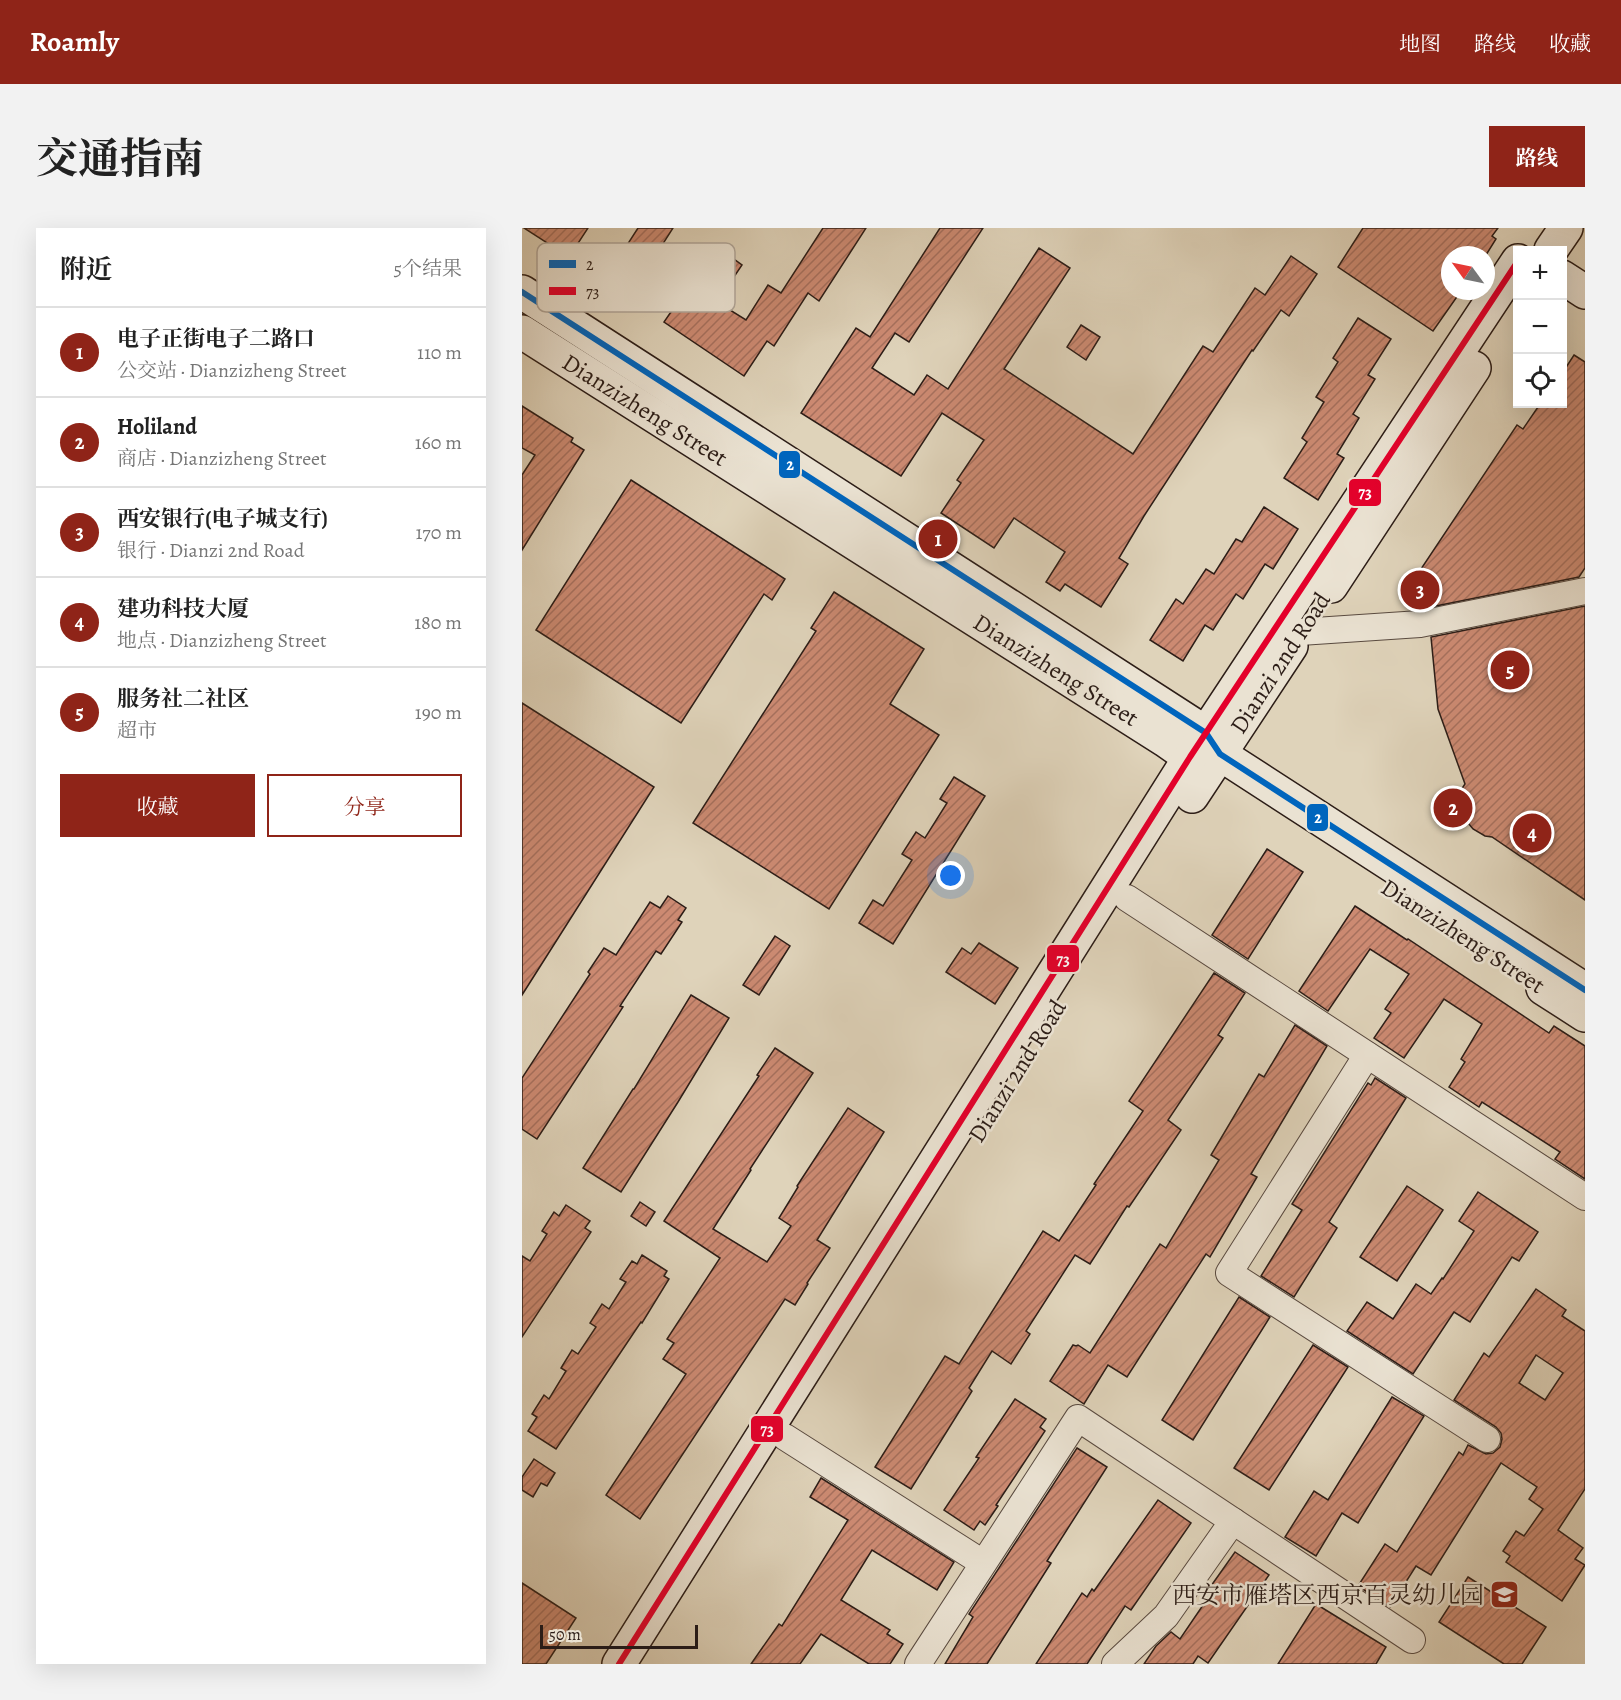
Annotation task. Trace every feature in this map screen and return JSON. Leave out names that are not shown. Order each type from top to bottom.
[{"type":"main road","points":[[1527,246],[1539,228]]},
{"type":"main road","points":[[1554,246],[1566,228]]},
{"type":"main road","name":"Dianzi 2nd Road","points":[[619,1664],[1206,754],[1513,269]]},
{"type":"main road","points":[[1567,280],[1585,292]]},
{"type":"main road","name":"Dianzizheng Street","points":[[522,292],[537,302]]},
{"type":"main road","name":"Dianzi 2nd Road","points":[[642,1664],[1127,898],[1206,754],[1300,632],[1513,310]]},
{"type":"main road","name":"Dianzizheng Street","points":[[552,312],[1206,754],[1585,1015]]},
{"type":"main road","name":"Dianzizheng Street","points":[[522,332],[1585,990]]},
{"type":"street","points":[[1300,632],[1420,624],[1585,591]]},
{"type":"street","points":[[1127,898],[1585,1197]]},
{"type":"street","points":[[1367,1055],[1229,1273],[1487,1439]]},
{"type":"street","points":[[918,1664],[1078,1418],[1412,1640]]},
{"type":"street","points":[[785,1437],[983,1563]]},
{"type":"street","points":[[1115,1664],[1166,1616],[1233,1521]]},
{"type":"building","points":[[524,228],[588,228],[578,243],[547,243]]},
{"type":"building","points":[[638,228],[673,228],[663,243],[628,243]]},
{"type":"building","points":[[823,228],[866,228],[819,301],[808,293],[774,346],[767,341],[744,376],[664,322],[671,312],[733,312],[746,320],[768,285],[781,293]]},
{"type":"building","points":[[940,228],[983,228],[909,342],[895,333],[872,368],[914,395],[927,375],[948,389],[1039,248],[1070,268],[1004,369],[1133,454],[1203,346],[1213,352],[1255,288],[1265,295],[1291,256],[1317,274],[1289,316],[1281,310],[1252,350],[1144,516],[1119,558],[1128,564],[1101,607],[1065,584],[1060,591],[1046,582],[1065,552],[1014,518],[994,548],[941,513],[961,483],[957,480],[984,440],[942,413],[901,476],[801,413],[856,328],[870,337]]},
{"type":"building","points":[[1363,228],[1498,228],[1492,236],[1496,239],[1492,246],[1441,246],[1441,300],[1455,300],[1433,331],[1338,267]]},
{"type":"building","points":[[735,260],[742,265],[735,275]]},
{"type":"building","points":[[1358,318],[1391,339],[1368,375],[1375,379],[1353,414],[1359,418],[1337,454],[1344,458],[1318,500],[1284,478],[1307,442],[1302,438],[1324,402],[1316,397],[1338,362],[1333,358]]},
{"type":"building","points":[[1081,325],[1100,337],[1086,360],[1067,347]]},
{"type":"building","points":[[1574,355],[1585,362],[1585,568],[1579,577],[1421,609],[1417,575],[1517,425],[1523,429],[1537,408],[1567,408],[1567,366]]},
{"type":"building","points":[[522,406],[573,438],[571,442],[584,450],[522,550],[522,475],[535,455],[522,448]]},
{"type":"building","points":[[631,480],[785,579],[772,600],[764,594],[681,723],[536,630]]},
{"type":"building","points":[[1264,507],[1298,529],[1273,569],[1265,564],[1243,599],[1236,594],[1213,630],[1205,625],[1183,661],[1150,640],[1176,599],[1183,604],[1206,569],[1214,574],[1236,539],[1242,542]]},
{"type":"building","points":[[834,592],[924,649],[890,704],[939,735],[829,909],[693,823],[816,631],[811,628]]},
{"type":"building","points":[[1585,606],[1585,900],[1492,837],[1473,829],[1468,823],[1461,790],[1465,784],[1438,709],[1431,637]]},
{"type":"building","points":[[522,703],[654,787],[522,995]]},
{"type":"building","points":[[954,777],[985,796],[893,944],[859,923],[873,900],[883,906],[912,860],[902,854],[916,832],[925,838],[947,803],[940,799]]},
{"type":"building","points":[[1267,849],[1303,872],[1248,959],[1212,935]]},
{"type":"building","points":[[668,896],[686,908],[678,920],[682,922],[661,954],[656,951],[620,1006],[623,1007],[537,1139],[522,1129],[522,1078],[590,974],[588,972],[604,948],[616,955],[650,902],[660,908]]},
{"type":"building","points":[[1355,906],[1549,1033],[1554,1026],[1585,1046],[1585,1179],[1555,1159],[1560,1152],[1482,1102],[1479,1107],[1449,1087],[1465,1062],[1461,1059],[1482,1024],[1444,999],[1404,1058],[1374,1038],[1391,1013],[1385,1009],[1409,974],[1370,949],[1328,1011],[1299,991]]},
{"type":"building","points":[[775,936],[790,946],[759,995],[743,985]]},
{"type":"building","points":[[979,943],[1018,968],[995,1004],[946,972],[962,948],[971,954]]},
{"type":"building","points":[[1214,973],[1245,993],[1218,1035],[1223,1038],[1168,1120],[1181,1130],[1129,1207],[1127,1206],[1090,1264],[1075,1255],[1026,1331],[1030,1334],[1011,1364],[992,1351],[969,1388],[972,1391],[911,1489],[875,1467],[945,1356],[959,1364],[1043,1231],[1059,1241],[1143,1111],[1129,1101]]},
{"type":"building","points":[[691,995],[729,1018],[621,1192],[583,1168]]},
{"type":"building","points":[[1295,1025],[1327,1046],[1251,1174],[1257,1177],[1210,1257],[1206,1254],[1127,1377],[1108,1365],[1084,1404],[1050,1381],[1073,1345],[1078,1345],[1090,1353],[1160,1244],[1166,1248],[1219,1160],[1211,1155],[1259,1074],[1264,1077]]},
{"type":"building","points":[[775,1048],[813,1073],[713,1229],[767,1262],[791,1226],[779,1218],[848,1108],[884,1132],[817,1240],[830,1248],[795,1305],[785,1299],[640,1519],[606,1495],[686,1374],[663,1359],[674,1343],[667,1339],[720,1258],[664,1221]]},
{"type":"building","points":[[1375,1078],[1406,1098],[1329,1222],[1337,1228],[1294,1297],[1261,1276],[1302,1210],[1292,1204],[1368,1083],[1371,1085]]},
{"type":"building","points":[[1407,1186],[1443,1210],[1397,1281],[1360,1257]]},
{"type":"building","points":[[1478,1192],[1538,1232],[1519,1261],[1512,1257],[1470,1322],[1454,1312],[1413,1374],[1347,1331],[1367,1302],[1393,1319],[1416,1284],[1431,1294],[1474,1231],[1459,1221]]},
{"type":"building","points":[[640,1202],[655,1212],[646,1226],[631,1216]]},
{"type":"building","points":[[566,1205],[590,1221],[585,1228],[591,1232],[522,1337],[522,1256],[530,1261],[547,1234],[542,1231],[554,1212],[559,1216]]},
{"type":"building","points":[[642,1255],[667,1271],[664,1276],[669,1279],[642,1323],[556,1449],[528,1431],[537,1417],[532,1414],[544,1395],[549,1399],[566,1371],[561,1368],[572,1350],[578,1354],[596,1327],[590,1323],[602,1304],[609,1309],[626,1282],[620,1279],[632,1261],[637,1264]]},
{"type":"building","points":[[1536,1289],[1566,1310],[1562,1316],[1585,1331],[1585,1489],[1558,1530],[1583,1548],[1575,1559],[1585,1565],[1562,1601],[1506,1562],[1510,1556],[1503,1551],[1516,1531],[1524,1536],[1543,1509],[1529,1499],[1537,1487],[1501,1463],[1431,1575],[1416,1566],[1390,1607],[1358,1586],[1385,1544],[1397,1552],[1459,1452],[1463,1455],[1468,1445],[1486,1454],[1493,1453],[1500,1447],[1501,1433],[1496,1427],[1454,1400],[1484,1353],[1489,1357]],"holes":[[[1536,1355],[1563,1373],[1545,1400],[1519,1383]]]},
{"type":"building","points":[[1239,1297],[1270,1317],[1193,1440],[1162,1420]]},
{"type":"building","points":[[1313,1345],[1348,1367],[1269,1490],[1234,1468]]},
{"type":"building","points":[[1392,1397],[1424,1416],[1358,1523],[1342,1513],[1316,1556],[1285,1537],[1314,1491],[1328,1500]]},
{"type":"building","points":[[1015,1399],[1046,1419],[1040,1427],[1045,1431],[985,1525],[980,1521],[974,1530],[944,1510]]},
{"type":"building","points":[[1077,1448],[1107,1467],[1047,1561],[1051,1563],[987,1664],[945,1664],[973,1617],[969,1614]]},
{"type":"building","points":[[534,1459],[555,1473],[547,1486],[541,1483],[533,1497],[522,1490],[522,1477]]},
{"type":"building","points":[[821,1478],[954,1562],[937,1590],[872,1550],[841,1600],[890,1630],[887,1634],[903,1644],[890,1664],[869,1664],[821,1634],[800,1664],[751,1664],[779,1624],[782,1626],[848,1520],[810,1497]]},
{"type":"building","points":[[1158,1500],[1191,1523],[1131,1610],[1125,1606],[1087,1664],[1036,1664],[1082,1593],[1087,1597],[1092,1589],[1094,1591]]},
{"type":"building","points":[[1235,1552],[1269,1575],[1208,1663],[1198,1656],[1193,1664],[1144,1664],[1156,1646],[1171,1632],[1180,1639],[1214,1589],[1211,1586]]},
{"type":"building","points":[[1468,1577],[1546,1627],[1522,1664],[1504,1664],[1439,1622]]},
{"type":"building","points":[[522,1583],[576,1618],[546,1664],[522,1664]]},
{"type":"building","points":[[1316,1604],[1386,1647],[1376,1664],[1278,1664]]},
{"type":"transit line","name":"73","points":[[619,1664],[1190,757],[1513,269]]},
{"type":"transit line","name":"2","points":[[522,292],[537,302]]},
{"type":"transit line","name":"2","points":[[553,312],[1206,733],[1220,754],[1585,990]]},
{"type":"place","name":"电子正街电子二路口","points":[[938,539]]},
{"type":"place","name":"西安银行(电子城支行)","points":[[1420,590]]},
{"type":"place","name":"服务社二社区","points":[[1510,670]]},
{"type":"place","name":"Holiland","points":[[1453,808]]},
{"type":"place","name":"建功科技大厦","points":[[1532,833]]},
{"type":"place","name":"西安市雁塔区西京百灵幼儿园","points":[[1505,1595]]}]
